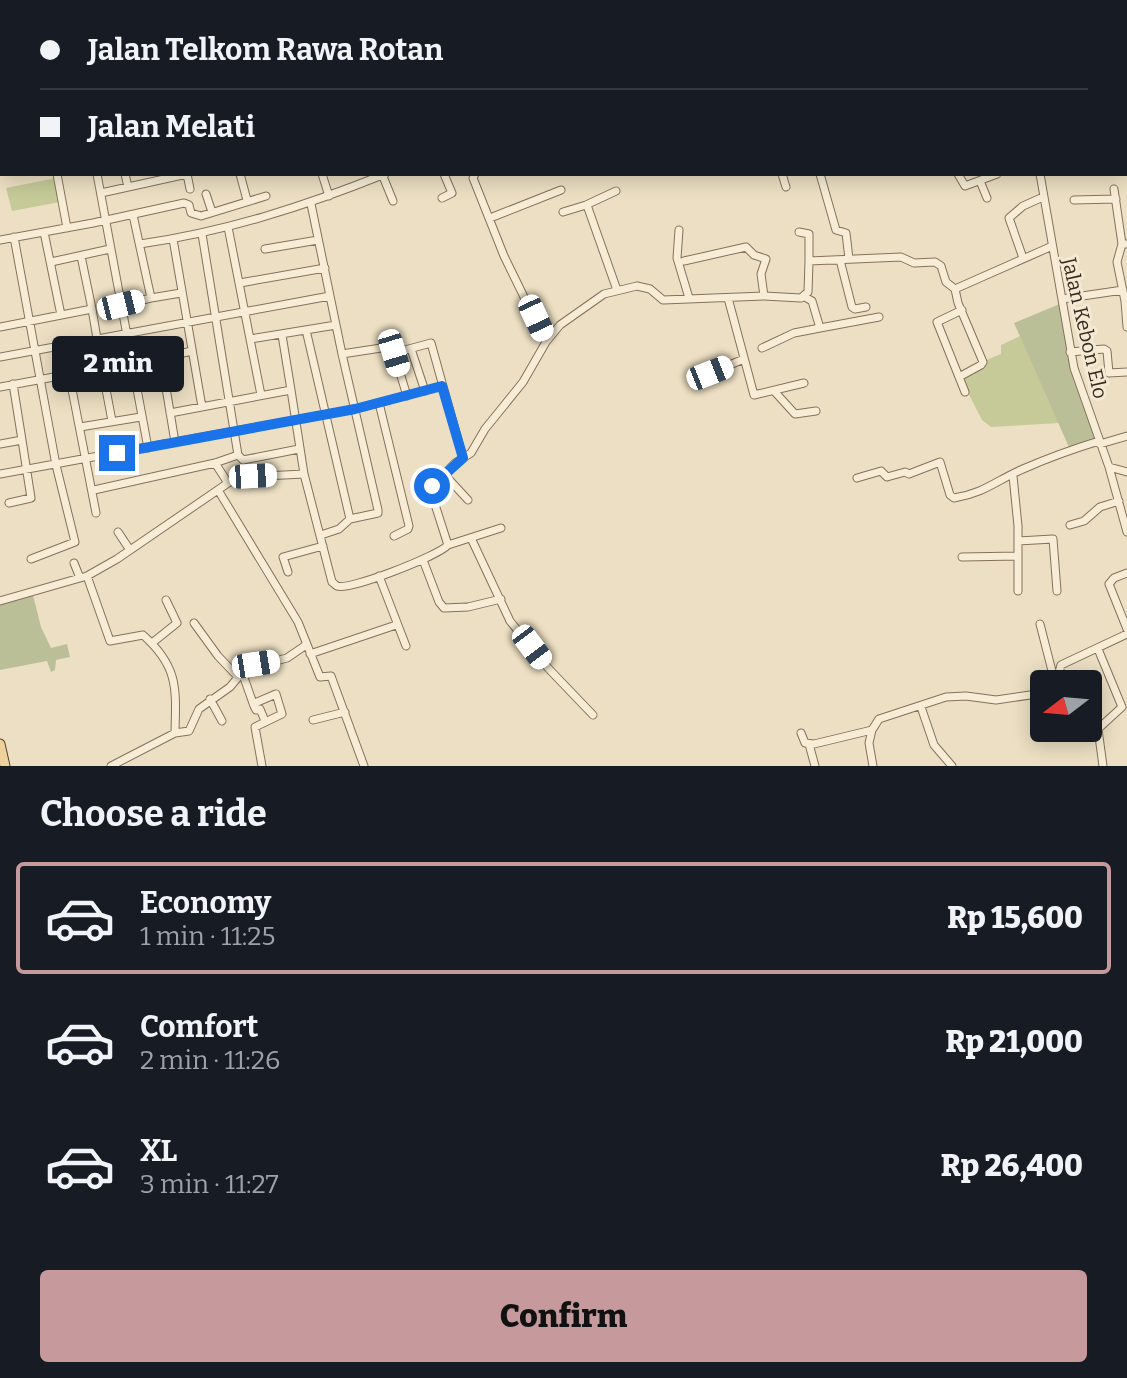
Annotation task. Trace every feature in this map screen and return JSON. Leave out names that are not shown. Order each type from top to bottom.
[{"type":"main road","points":[[0,744],[5,766]]},
{"type":"street","points":[[57,176],[67,228]]},
{"type":"street","points":[[97,176],[148,448]]},
{"type":"street","points":[[125,176],[128,187]]},
{"type":"street","points":[[187,176],[190,189]]},
{"type":"street","points":[[241,176],[247,200]]},
{"type":"street","points":[[323,176],[329,196]]},
{"type":"street","points":[[140,244],[202,234],[311,204],[378,176]]},
{"type":"street","points":[[384,176],[393,201]]},
{"type":"street","points":[[442,198],[452,193],[445,176]]},
{"type":"street","points":[[474,176],[504,256],[546,342]]},
{"type":"street","points":[[783,176],[786,187]]},
{"type":"street","points":[[821,176],[836,230],[847,236],[844,259],[852,307],[866,307]]},
{"type":"street","points":[[959,176],[963,186],[992,176]]},
{"type":"street","name":"Jalan Kebon Elo","points":[[1040,176],[1070,352],[1109,467],[1127,532]]},
{"type":"street","points":[[101,193],[157,177]]},
{"type":"street","points":[[980,181],[987,198]]},
{"type":"street","points":[[1114,189],[1125,244],[1117,262],[1127,327]]},
{"type":"street","points":[[490,218],[561,190]]},
{"type":"street","points":[[563,212],[616,191]]},
{"type":"street","points":[[206,194],[212,212]]},
{"type":"street","points":[[0,240],[184,203],[197,217],[266,196]]},
{"type":"street","points":[[1023,258],[1009,218],[1023,206],[1043,197]]},
{"type":"street","points":[[1074,200],[1116,199]]},
{"type":"street","points":[[311,204],[378,510],[378,513],[350,519],[339,529],[321,535]]},
{"type":"street","points":[[586,205],[617,290]]},
{"type":"street","points":[[133,215],[151,298]]},
{"type":"street","points":[[228,227],[261,395]]},
{"type":"street","points":[[679,230],[677,258],[689,298]]},
{"type":"street","points":[[44,232],[61,315]]},
{"type":"street","points":[[799,232],[809,234],[808,292],[805,297]]},
{"type":"street","points":[[202,234],[238,455],[243,460],[299,449]]},
{"type":"street","points":[[14,237],[56,465],[75,542],[31,559]]},
{"type":"street","points":[[173,239],[202,407]]},
{"type":"street","points":[[265,249],[318,240]]},
{"type":"street","points":[[684,261],[746,247],[754,255],[766,259],[761,274],[764,296]]},
{"type":"street","points":[[955,289],[1050,247]]},
{"type":"street","points":[[51,262],[110,249]]},
{"type":"street","points":[[81,256],[112,421]]},
{"type":"street","points":[[809,261],[901,257],[914,263],[930,260],[941,266],[946,282],[955,289],[983,362],[959,377]]},
{"type":"street","points":[[240,283],[325,268]]},
{"type":"street","points":[[448,545],[430,492],[471,453],[485,429],[523,382],[546,342],[573,314],[617,290],[637,286],[650,289],[663,300],[805,297],[812,301],[820,328]]},
{"type":"street","points":[[1062,299],[1123,290]]},
{"type":"street","points":[[121,305],[181,293]]},
{"type":"street","points":[[0,357],[330,296]]},
{"type":"street","points":[[728,298],[754,395],[804,383]]},
{"type":"street","points":[[0,326],[92,309]]},
{"type":"street","points":[[962,310],[937,322],[965,392]]},
{"type":"street","points":[[762,348],[794,333],[879,317]]},
{"type":"street","points":[[250,339],[336,325]]},
{"type":"street","points":[[306,330],[350,519]]},
{"type":"street","points":[[282,335],[304,474],[335,586],[343,587],[379,576],[423,560],[448,545],[501,528]]},
{"type":"street","points":[[407,396],[394,353],[431,343],[463,458]]},
{"type":"street","points":[[342,354],[381,348]]},
{"type":"street","points":[[411,349],[425,391]]},
{"type":"street","points":[[1070,352],[1104,349],[1107,351],[1109,373],[1127,372]]},
{"type":"street","points":[[132,363],[192,351]]},
{"type":"street","points":[[161,358],[175,442]]},
{"type":"street","points":[[710,373],[744,359]]},
{"type":"street","points":[[0,387],[102,368]]},
{"type":"street","points":[[69,374],[94,490],[96,513]]},
{"type":"street","points":[[9,503],[31,498],[13,384]]},
{"type":"street","points":[[0,474],[355,409],[442,386]]},
{"type":"street","points":[[170,413],[291,390]]},
{"type":"street","points":[[774,391],[795,414],[816,411]]},
{"type":"street","points":[[379,403],[409,526],[394,536]]},
{"type":"street","points":[[80,427],[141,417]]},
{"type":"street","points":[[857,478],[881,471],[887,477],[905,472],[911,474],[940,462],[950,495],[954,498],[976,493],[1055,454],[1127,436]]},
{"type":"street","points":[[0,444],[22,440]]},
{"type":"street","points":[[94,490],[238,455]]},
{"type":"street","points":[[215,463],[228,483]]},
{"type":"street","points":[[1109,467],[1127,472]]},
{"type":"street","points":[[0,601],[83,577],[130,550],[228,483],[245,477],[304,474]]},
{"type":"street","points":[[445,475],[468,500]]},
{"type":"street","points":[[1013,476],[1018,591]]},
{"type":"street","points":[[218,490],[298,622],[320,677],[331,676],[364,766]]},
{"type":"street","points":[[1070,525],[1084,521],[1100,507],[1119,501]]},
{"type":"street","points":[[118,532],[130,550]]},
{"type":"street","points":[[471,538],[510,621],[593,715]]},
{"type":"street","points":[[1018,541],[1053,539],[1057,591]]},
{"type":"street","points":[[288,572],[283,557],[323,546]]},
{"type":"street","points":[[962,557],[1018,556]]},
{"type":"street","points":[[423,560],[437,599],[444,608],[501,599]]},
{"type":"street","points":[[74,563],[110,641],[141,634],[166,662],[176,685],[175,733]]},
{"type":"street","points":[[1060,670],[1061,665],[1098,649],[1127,631],[1109,584],[1114,578],[1127,573]]},
{"type":"street","points":[[379,576],[406,646]]},
{"type":"street","points":[[152,643],[178,621],[166,600]]},
{"type":"street","points":[[194,623],[218,656],[240,674],[256,710],[260,709],[265,721]]},
{"type":"street","points":[[1040,624],[1052,670]]},
{"type":"street","points":[[310,654],[396,625]]},
{"type":"street","points":[[111,766],[175,733],[189,731],[199,709],[230,687],[240,674],[252,666],[287,658],[306,645]]},
{"type":"street","points":[[1098,649],[1125,705],[1098,729],[1103,766]]},
{"type":"street","points":[[255,703],[276,694],[282,714],[257,725],[255,730],[262,766]]},
{"type":"street","points":[[873,766],[869,753],[872,730],[879,719],[937,699],[957,696],[996,700],[1030,695]]},
{"type":"street","points":[[210,699],[222,721]]},
{"type":"street","points":[[921,707],[934,745],[952,766]]},
{"type":"street","points":[[313,720],[345,712]]},
{"type":"street","points":[[801,733],[805,743],[809,744],[872,730]]},
{"type":"street","points":[[809,744],[815,766]]},
{"type":"green space","points":[[56,178],[60,202],[12,211],[6,188]]},
{"type":"green space","points":[[1062,303],[1065,325],[1099,444],[1072,454],[1014,323]]},
{"type":"green space","points":[[1020,336],[1059,423],[991,427],[982,420],[963,383],[963,370],[1001,354],[1001,345]]},
{"type":"green space","points":[[33,595],[41,627],[51,648],[67,644],[70,657],[56,660],[55,670],[51,672],[47,661],[0,670],[0,604]]},
{"type":"route","points":[[117,453],[355,409],[442,386],[463,458],[432,486]]}]
